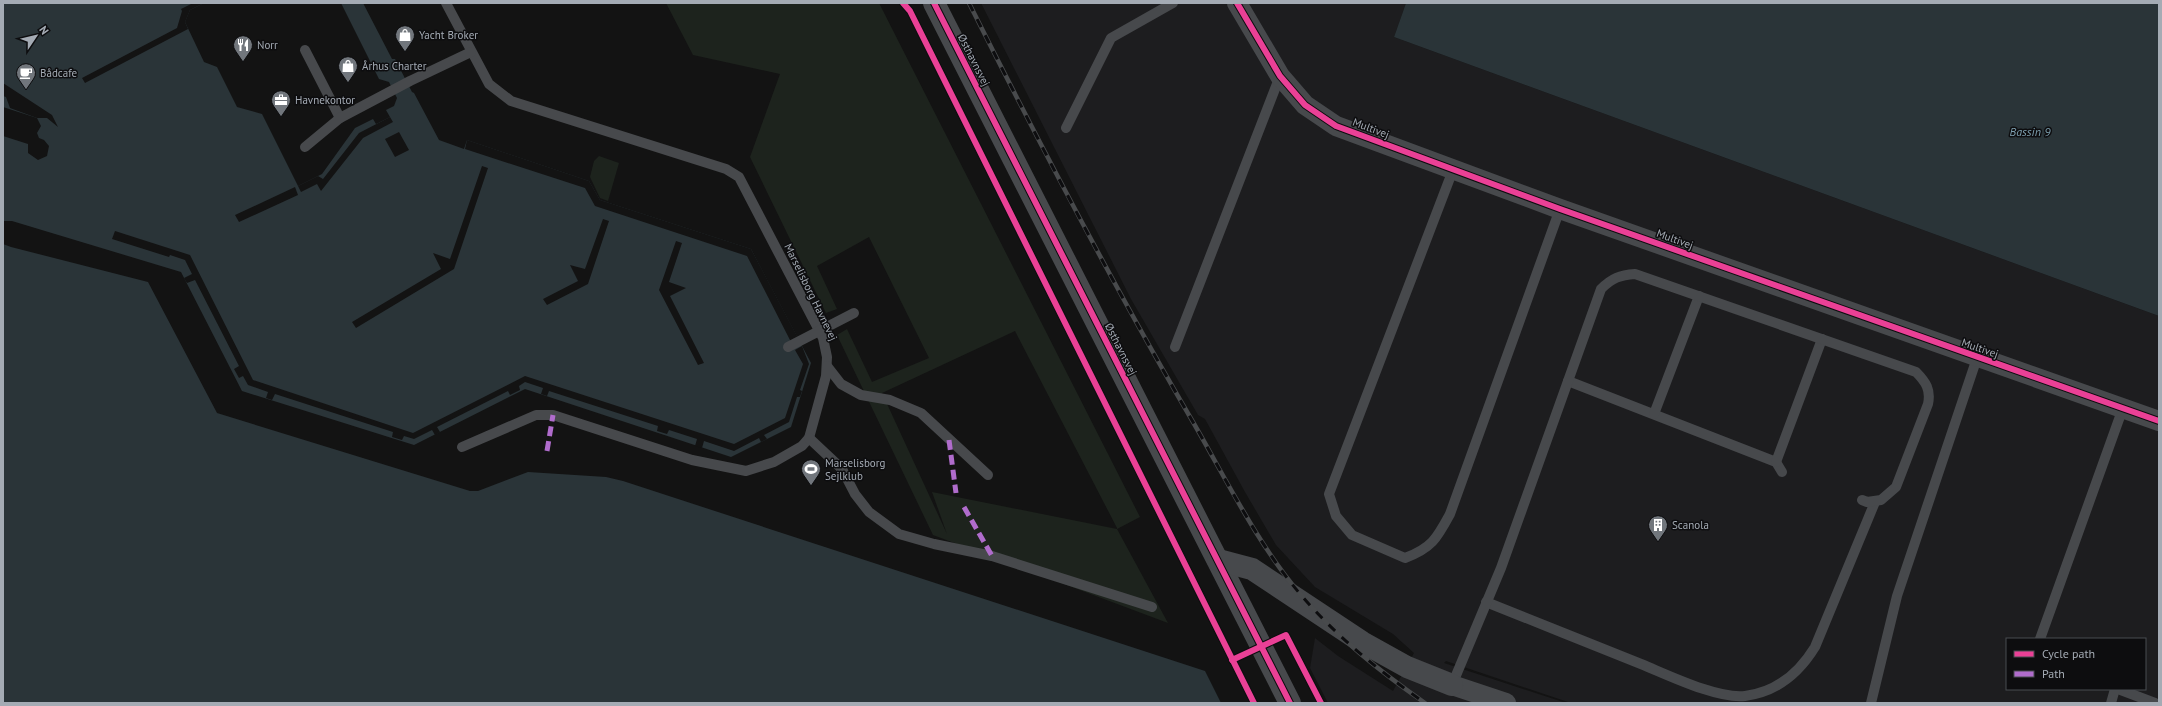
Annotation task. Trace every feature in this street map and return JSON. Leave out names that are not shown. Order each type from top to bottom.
[{"type":"street","name":"Østhavnsvej","points":[[934,3],[1290,703]]},
{"type":"street","name":"Multivej","points":[[1237,3],[1280,76],[1305,105],[1336,126],[1560,209],[2159,422]]},
{"type":"street","points":[[1218,560],[1252,569],[1362,642],[1407,667],[1452,685],[1506,703]]},
{"type":"lane","name":"Marselisborg Havnevej","points":[[446,3],[489,84],[494,90],[511,101],[726,169],[739,177],[819,331],[826,348],[827,366],[810,438]]},
{"type":"lane","points":[[1066,128],[1111,38],[1173,3]]},
{"type":"lane","points":[[305,50],[340,118]]},
{"type":"lane","points":[[305,147],[340,118],[410,81],[471,52]]},
{"type":"lane","points":[[1176,347],[1280,76]]},
{"type":"lane","points":[[1453,170],[1329,494],[1336,516],[1352,535],[1405,558],[1422,552],[1439,536],[1450,514],[1560,209]]},
{"type":"lane","points":[[1452,685],[1501,568],[1601,289],[1610,280],[1622,275],[1635,274],[1916,372],[1925,382],[1930,394],[1928,404],[1896,487],[1881,500],[1874,502],[1862,500]]},
{"type":"lane","points":[[1654,414],[1699,296]]},
{"type":"lane","points":[[788,347],[854,314]]},
{"type":"lane","points":[[1776,462],[1822,339]]},
{"type":"lane","points":[[1871,703],[1897,596],[1977,358]]},
{"type":"lane","points":[[827,366],[841,384],[861,395],[890,400],[921,413],[988,476]]},
{"type":"lane","points":[[1568,381],[1776,462],[1782,472]]},
{"type":"lane","points":[[2040,638],[2123,408]]},
{"type":"lane","points":[[462,447],[536,415],[554,415],[692,460],[746,471],[774,462],[802,446],[810,438],[825,455],[842,469],[855,494],[869,512],[899,534],[934,544],[992,556],[1152,607]]},
{"type":"lane","points":[[1486,602],[1698,687],[1743,696],[1762,693],[1791,677],[1805,663],[1815,647],[1874,502]]},
{"type":"lane","points":[[2111,703],[2117,690]]},
{"type":"lane","points":[[2120,690],[2155,703]]},
{"type":"shaded area","points":[[666,3],[879,3],[1140,517],[1117,529],[1168,623],[933,535],[837,335],[847,329],[872,382],[929,358],[869,237],[817,266],[837,309],[826,313],[750,157],[780,74],[693,55]],"holes":[[[1015,331],[1117,529],[932,492],[947,534],[882,393]]]},
{"type":"shaded area","points":[[981,3],[1406,3],[1394,37],[2159,316],[2159,703],[1571,703],[1446,661],[1444,663],[1566,703],[1328,703],[1310,668],[1315,638],[1338,656],[1393,691],[1414,653],[1393,634],[1315,587],[1276,545],[1205,419],[1198,415],[1131,299]]},
{"type":"shaded area","points":[[599,156],[619,163],[608,201],[600,198],[590,177],[594,161]]},
{"type":"water","points":[[3,3],[204,3],[190,10],[185,22],[204,62],[217,67],[237,107],[262,114],[298,186],[322,174],[355,128],[373,119],[376,124],[390,117],[386,110],[394,106],[397,98],[389,82],[379,79],[341,3],[363,3],[392,59],[395,59],[439,140],[464,149],[467,140],[589,181],[600,200],[751,249],[811,363],[791,427],[731,457],[525,389],[414,445],[242,391],[181,272],[12,221],[3,221],[3,136],[28,144],[28,153],[38,160],[47,156],[49,146],[44,140],[39,138],[37,133],[41,126],[37,118],[3,107]]},
{"type":"water","name":"Bassin 9","points":[[1406,3],[2159,3],[2159,316],[1394,37]]},
{"type":"water","points":[[3,244],[148,282],[217,413],[470,491],[478,491],[528,472],[606,477],[623,481],[1205,671],[1221,703],[3,703]]},
{"type":"pier","points":[[193,3],[204,3],[190,10],[185,22],[188,29],[85,83],[82,78],[177,28],[182,11],[181,9]]},
{"type":"pier","points":[[3,83],[52,115],[58,127],[47,118],[37,118],[10,108],[6,97],[3,96]]},
{"type":"pier","points":[[390,117],[393,122],[363,138],[321,191],[317,184],[301,192],[298,186],[318,176],[323,179],[359,133]]},
{"type":"pier","points":[[399,132],[409,150],[395,157],[385,139]]},
{"type":"pier","points":[[467,140],[589,181],[600,200],[751,249],[798,338],[791,342],[747,256],[595,206],[585,188],[465,149]]},
{"type":"pier","points":[[482,166],[488,168],[454,269],[356,328],[352,322],[441,269],[433,253],[450,259]]},
{"type":"pier","points":[[295,187],[298,195],[239,222],[235,215]]},
{"type":"pier","points":[[603,219],[609,221],[588,284],[547,305],[543,299],[578,281],[570,265],[585,269]]},
{"type":"pier","points":[[115,231],[190,255],[253,380],[413,433],[525,376],[734,444],[785,418],[803,364],[795,350],[802,346],[809,364],[800,390],[802,391],[800,397],[797,397],[789,422],[764,435],[767,439],[761,442],[759,438],[734,451],[704,441],[702,448],[695,446],[697,439],[669,430],[667,434],[657,431],[658,426],[549,391],[547,396],[541,394],[543,388],[525,382],[519,386],[520,390],[510,395],[508,391],[437,427],[440,432],[435,435],[432,430],[414,439],[404,436],[402,440],[392,437],[393,432],[275,394],[272,400],[266,398],[268,392],[248,385],[243,376],[239,378],[234,369],[239,366],[195,280],[187,283],[185,280],[184,278],[192,274],[185,260],[170,255],[169,257],[112,239]]},
{"type":"pier","points":[[676,241],[682,243],[669,282],[686,288],[670,296],[704,363],[698,365],[659,290]]},
{"type":"railway","points":[[969,3],[1050,162],[1134,319],[1230,489],[1271,555],[1285,576],[1329,625],[1359,653],[1425,703]]},
{"type":"marked path","points":[[547,451],[553,415]]},
{"type":"marked path","points":[[949,440],[956,493]]},
{"type":"marked path","points":[[964,507],[992,556]]},
{"type":"cycle path","points":[[903,3],[910,11],[1254,703]]},
{"type":"cycle path","points":[[934,3],[1290,703]]},
{"type":"cycle path","points":[[1237,3],[1280,76],[1305,105],[1336,126],[1560,209],[2159,421]]},
{"type":"cycle path","points":[[1232,660],[1286,635],[1321,703]]},
{"type":"place","name":"Yacht Broker","points":[[405,52]]},
{"type":"place","name":"Norr","points":[[243,62]]},
{"type":"place","name":"Århus Charter","points":[[348,83]]},
{"type":"place","name":"Bådcafe","points":[[26,90]]},
{"type":"place","name":"Havnekontor","points":[[281,117]]},
{"type":"place","name":"Marselisborg Sejlklub","points":[[811,486]]},
{"type":"place","name":"Scanola","points":[[1658,542]]}]
